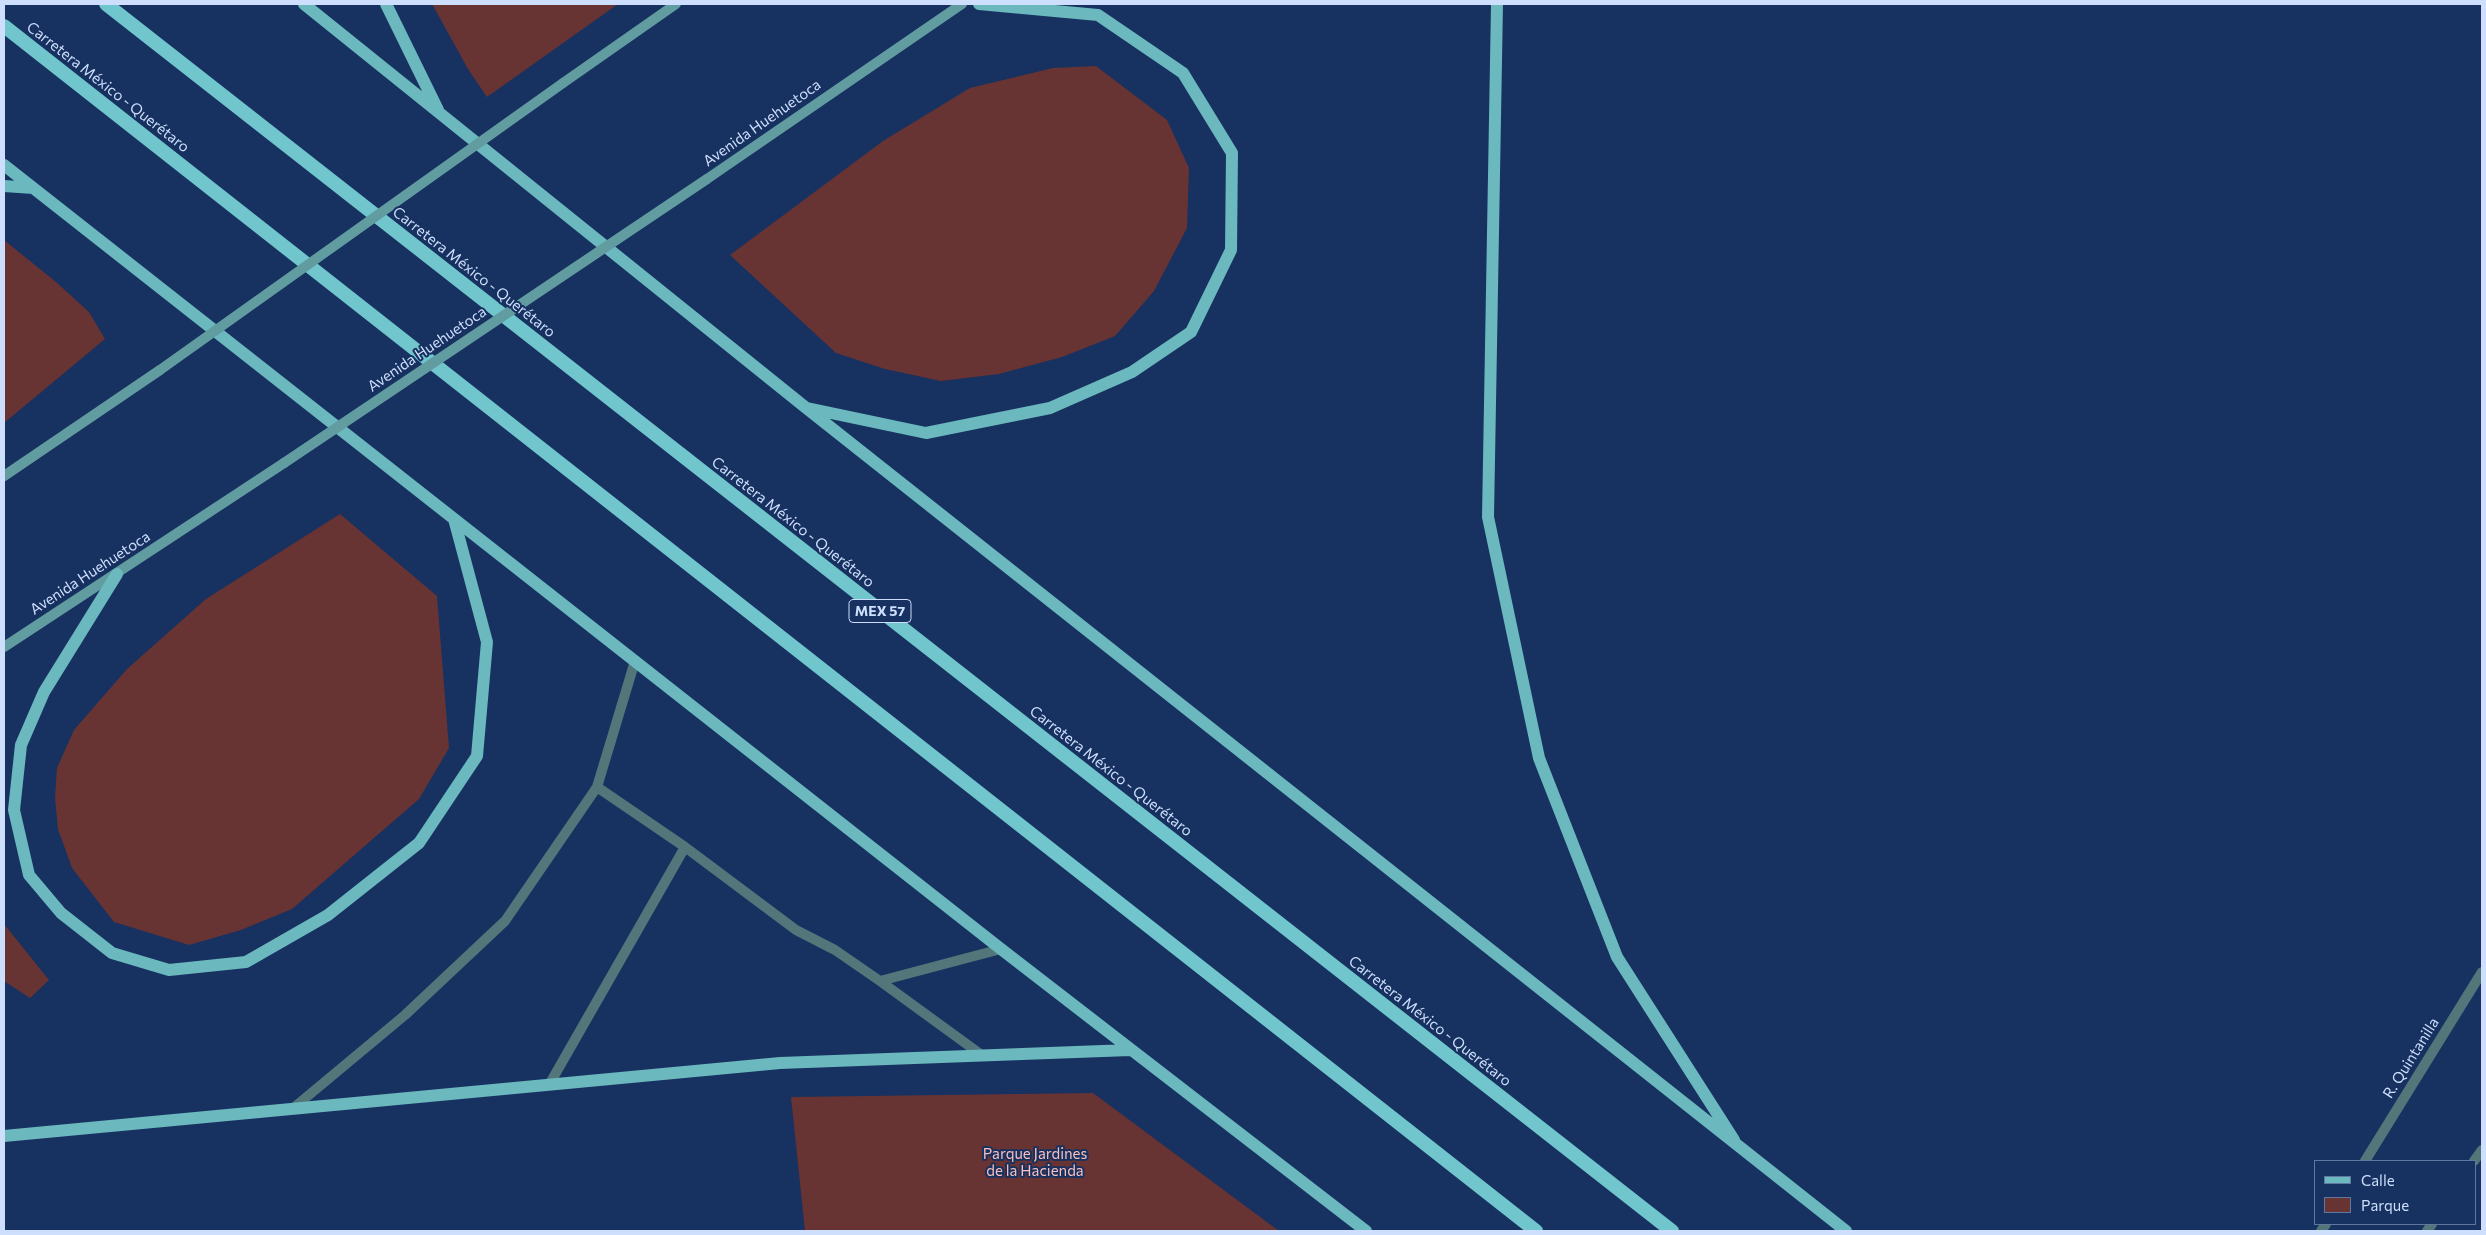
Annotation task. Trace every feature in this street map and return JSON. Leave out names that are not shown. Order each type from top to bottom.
[{"type":"highway","name":"Carretera México - Querétaro","points":[[106,4],[1672,1231]]},
{"type":"highway","name":"Carretera México - Querétaro","points":[[4,26],[1536,1231]]},
{"type":"main road","points":[[304,4],[805,407],[1846,1231]]},
{"type":"main road","points":[[386,4],[440,114]]},
{"type":"main road","points":[[4,476],[160,370],[676,4]]},
{"type":"main road","name":"Avenida Huehuetoca","points":[[4,647],[284,463],[707,179],[962,4]]},
{"type":"main road","points":[[805,407],[926,433],[1050,408],[1132,372],[1191,332],[1231,250],[1232,153],[1183,73],[1098,15],[979,4]]},
{"type":"main road","points":[[1498,4],[1488,517],[1539,758],[1617,957],[1740,1148]]},
{"type":"main road","points":[[4,165],[1130,1050],[1366,1231]]},
{"type":"main road","points":[[4,186],[33,188]]},
{"type":"main road","points":[[117,574],[44,692],[21,745],[14,810],[29,874],[61,913],[112,953],[170,970],[246,962],[328,915],[419,842],[477,756],[487,642],[454,519]]},
{"type":"main road","points":[[4,1136],[780,1063],[1130,1050]]},
{"type":"street","points":[[291,1110],[405,1015],[506,921],[597,787],[635,661]]},
{"type":"street","points":[[597,787],[685,848],[796,930],[835,950],[983,1056]]},
{"type":"street","points":[[549,1085],[685,848]]},
{"type":"street","points":[[880,981],[1001,948]]},
{"type":"street","name":"R. Quintanilla","points":[[2366,1160],[2482,972]]},
{"type":"green space","points":[[432,4],[618,4],[487,97],[468,69]]},
{"type":"green space","points":[[1096,66],[1167,120],[1189,168],[1187,228],[1154,291],[1115,336],[1062,357],[999,374],[941,381],[885,369],[836,353],[730,255],[883,141],[970,88],[1053,68]]},
{"type":"green space","points":[[4,240],[56,282],[89,312],[105,339],[4,423]]},
{"type":"green space","points":[[340,514],[437,596],[449,748],[419,799],[292,909],[241,930],[189,945],[114,922],[72,868],[58,829],[55,798],[57,768],[74,730],[127,669],[206,599]]},
{"type":"green space","points":[[4,924],[49,980],[30,998],[4,981]]},
{"type":"green space","name":"Parque Jardines de la Hacienda","points":[[1093,1093],[1279,1231],[805,1231],[791,1097]]}]
